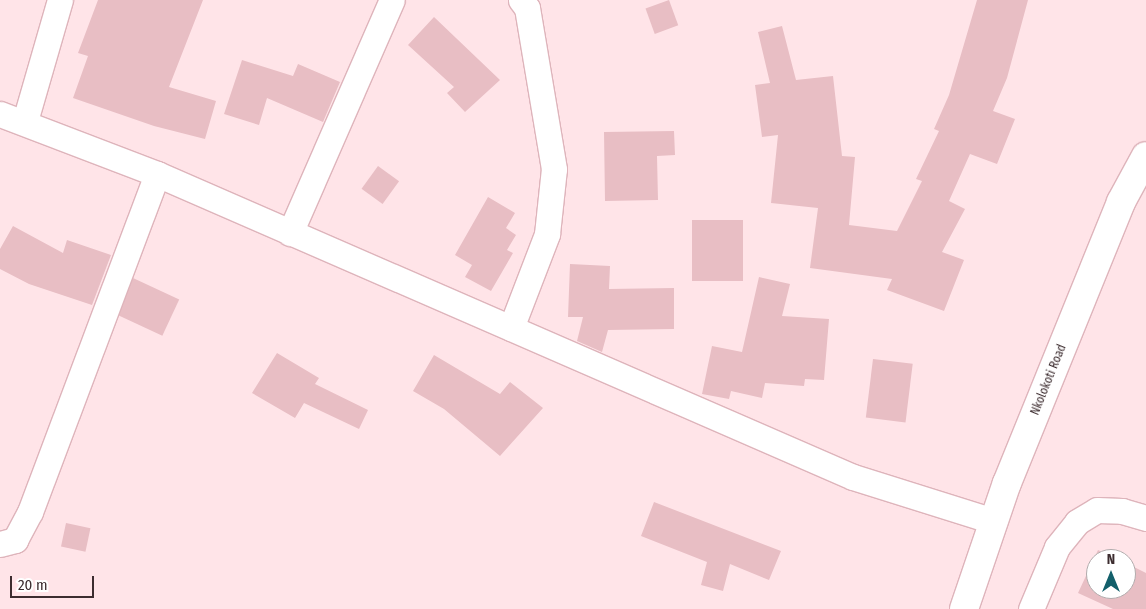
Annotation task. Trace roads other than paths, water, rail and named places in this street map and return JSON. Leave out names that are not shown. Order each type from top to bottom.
[{"type":"main road","name":"Nkolokoti Road","points":[[964,609],[993,521],[1121,202],[1146,156]]},
{"type":"street","points":[[25,121],[60,0]]},
{"type":"street","points":[[290,232],[392,0]]},
{"type":"street","points":[[511,328],[547,234],[554,169],[531,27],[527,8],[521,0]]},
{"type":"street","points":[[0,114],[25,121],[157,174],[853,477],[993,521]]},
{"type":"street","points":[[0,544],[15,540],[30,512],[157,174]]},
{"type":"street","points":[[1032,609],[1057,547],[1077,522],[1097,510],[1122,511],[1146,518]]}]
